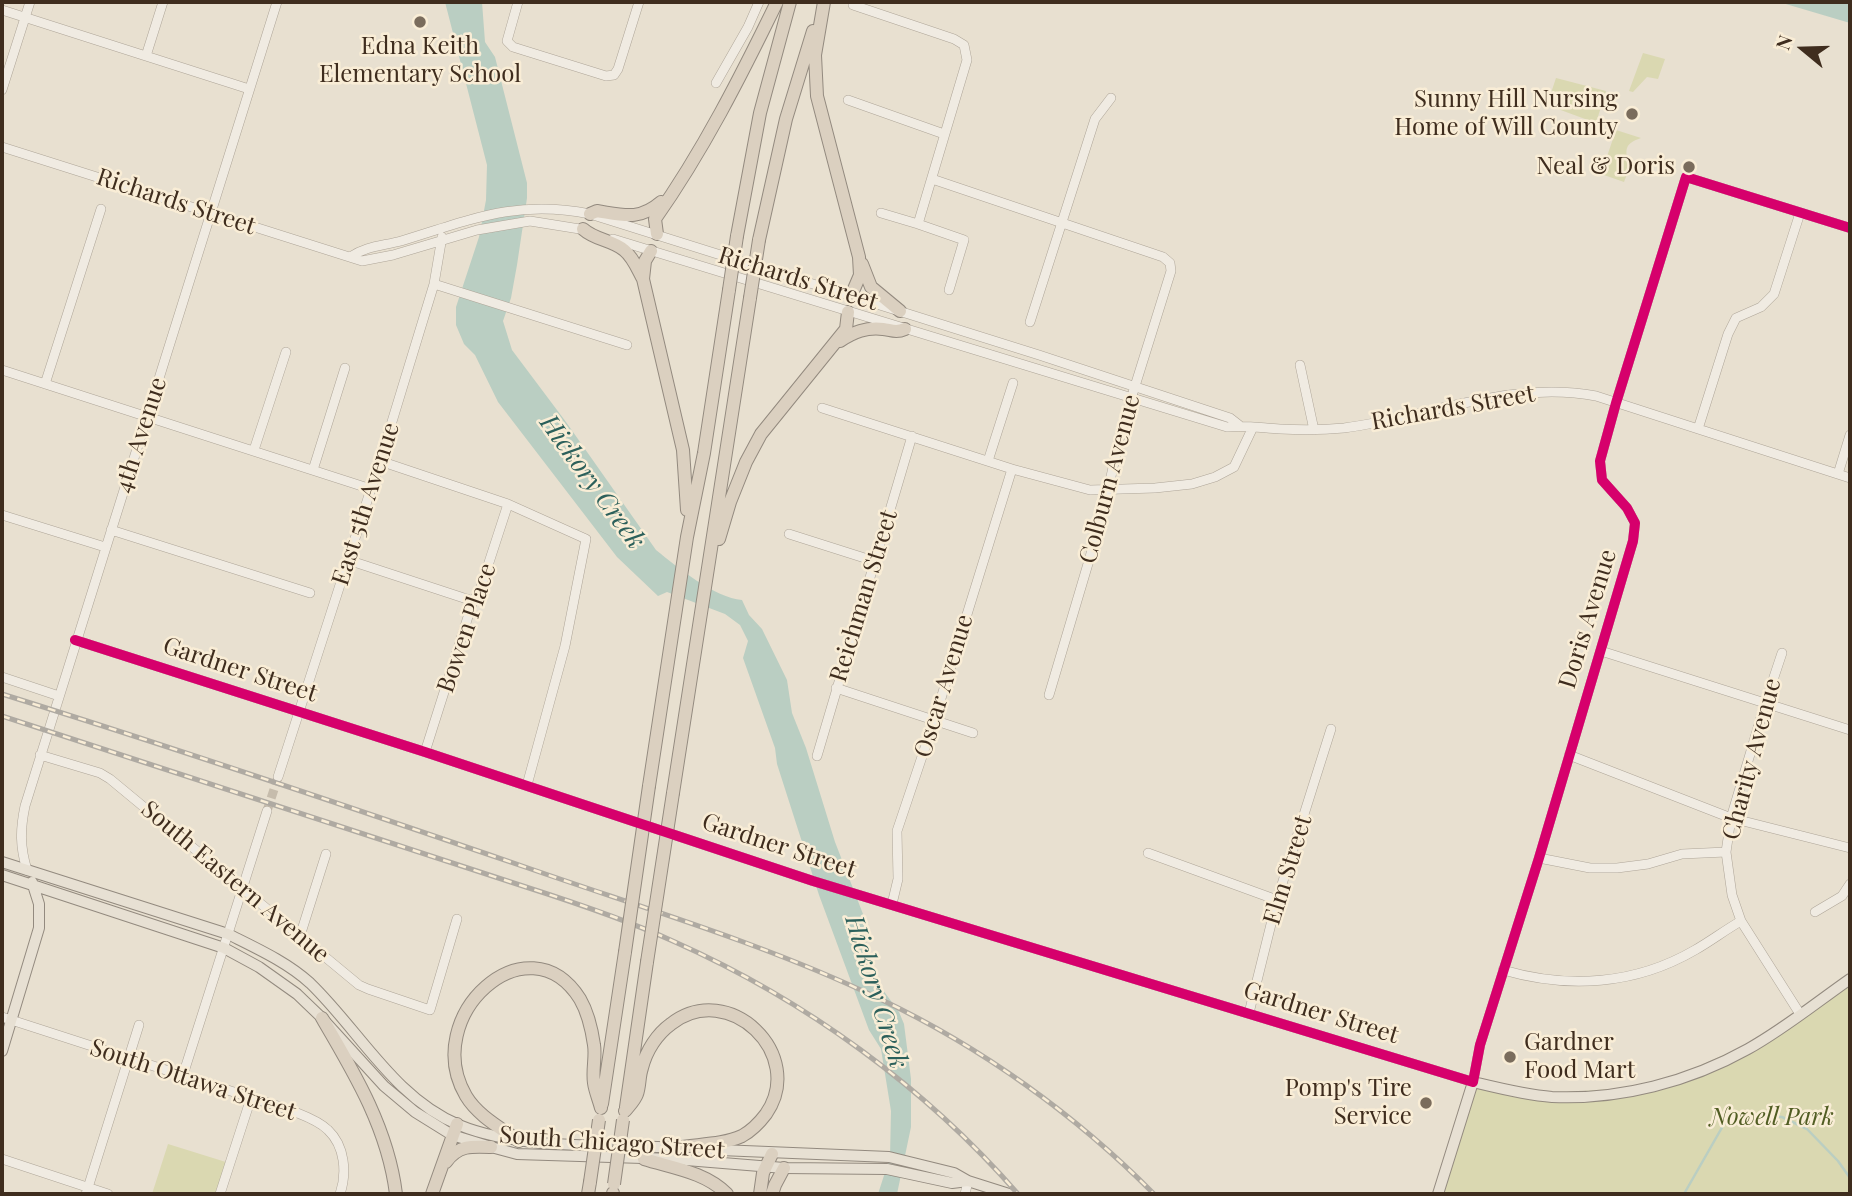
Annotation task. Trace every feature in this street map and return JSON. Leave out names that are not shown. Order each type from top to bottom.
[{"type":"highway","points":[[657,234],[655,219],[675,191],[747,66],[777,2]]},
{"type":"highway","points":[[589,1188],[687,537],[704,453],[737,236],[760,113],[790,2]]},
{"type":"highway","points":[[613,1191],[759,240],[786,119],[823,2]]},
{"type":"highway","points":[[823,2],[815,55],[817,96],[859,257],[871,287],[900,311]]},
{"type":"highway","points":[[590,214],[597,211],[635,217],[652,210],[675,191]]},
{"type":"highway","points":[[583,229],[592,236],[622,248],[643,279],[683,450],[687,483],[687,537]]},
{"type":"highway","points":[[643,279],[645,261],[651,251]]},
{"type":"highway","points":[[851,296],[860,275],[859,257]]},
{"type":"highway","points":[[712,551],[720,537],[746,462],[761,434],[846,329],[848,312]]},
{"type":"highway","points":[[834,345],[862,329],[894,332],[905,329]]},
{"type":"highway","points":[[519,1141],[483,1115],[467,1097],[458,1077],[454,1057],[456,1036],[473,999],[489,983],[506,974],[525,969],[554,974],[566,983],[580,1000],[594,1046],[594,1082],[600,1114]]},
{"type":"highway","points":[[624,1116],[637,1096],[646,1057],[656,1038],[671,1023],[689,1014],[709,1010],[729,1013],[747,1022],[770,1047],[776,1067],[777,1085],[772,1105],[761,1121],[744,1135],[724,1142],[675,1148]]},
{"type":"highway","points":[[322,1018],[368,1100],[386,1145],[396,1194]]},
{"type":"highway","points":[[432,1194],[455,1130]]},
{"type":"highway","points":[[440,1171],[449,1157],[463,1147],[491,1147]]},
{"type":"highway","points":[[644,1158],[701,1175],[727,1194]]},
{"type":"highway","points":[[760,1194],[769,1159]]},
{"type":"highway","points":[[772,1194],[784,1168]]},
{"type":"main road","name":"South Chicago Street","points":[[2,862],[228,934],[280,962],[308,981],[393,1078],[455,1130],[519,1141],[675,1148],[769,1159],[784,1168],[860,1162]]},
{"type":"main road","points":[[2,1051],[7,1019],[39,928],[40,904],[27,870]]},
{"type":"main road","name":"South Chicago Street","points":[[2,875],[224,948],[259,967],[297,994],[384,1086],[415,1112],[491,1147],[517,1154],[860,1162],[887,1169],[954,1173],[968,1181],[1009,1194]]},
{"type":"main road","name":"Gardner Street","points":[[1473,1082],[1550,1097],[1593,1096],[1638,1090],[1676,1080],[1717,1065],[1749,1048],[1850,979]]},
{"type":"main road","name":"Doris Avenue","points":[[1438,1194],[1473,1082]]},
{"type":"street","points":[[2,90],[30,2]]},
{"type":"street","points":[[146,56],[163,2]]},
{"type":"street","name":"4th Avenue","points":[[27,870],[21,848],[20,829],[40,755],[277,2]]},
{"type":"street","points":[[516,3],[508,41],[513,47],[606,76],[614,75],[618,69],[639,2]]},
{"type":"street","points":[[716,83],[759,2]]},
{"type":"street","points":[[853,5],[954,39],[964,45],[967,60],[918,224]]},
{"type":"street","points":[[2,10],[249,89]]},
{"type":"street","points":[[1030,322],[1095,119],[1111,98]]},
{"type":"street","points":[[848,100],[944,134]]},
{"type":"street","name":"Richards Street","points":[[2,147],[362,261],[393,256],[477,230],[530,221],[583,229],[1227,427],[1239,425],[1344,428],[1532,391],[1569,391],[1596,396],[1850,478]]},
{"type":"street","name":"Doris Avenue","points":[[1473,1082],[1480,1045],[1539,858],[1633,541],[1635,523],[1628,508],[1602,480],[1600,461],[1686,177],[1801,213]]},
{"type":"street","points":[[932,179],[1063,224]]},
{"type":"street","name":"Richards Street","points":[[350,257],[362,248],[393,243],[477,218],[532,208],[561,208],[657,234],[900,311],[1230,418],[1239,425]]},
{"type":"street","points":[[45,384],[101,209]]},
{"type":"street","points":[[881,213],[964,240],[949,290]]},
{"type":"street","points":[[1698,429],[1728,334],[1737,318],[1761,307],[1773,294],[1801,213],[1850,228]]},
{"type":"street","name":"Colburn Avenue","points":[[1049,695],[1072,623],[1121,431],[1171,271],[1170,262],[1163,257],[1063,224]]},
{"type":"street","name":"East 5th Avenue","points":[[278,777],[434,284],[442,228]]},
{"type":"street","points":[[651,251],[657,234]]},
{"type":"street","points":[[434,284],[627,345]]},
{"type":"street","points":[[848,312],[851,296]]},
{"type":"street","points":[[254,450],[286,352]]},
{"type":"street","points":[[1300,365],[1314,429]]},
{"type":"street","points":[[313,470],[345,368]]},
{"type":"street","points":[[2,370],[371,489]]},
{"type":"street","points":[[988,461],[1013,383]]},
{"type":"street","points":[[822,408],[1012,469],[1090,490],[1192,484],[1214,477],[1234,467],[1253,427]]},
{"type":"street","points":[[1838,474],[1850,435]]},
{"type":"street","name":"Reichman Street","points":[[817,756],[912,436]]},
{"type":"street","points":[[380,461],[508,505],[586,539],[565,646],[527,785]]},
{"type":"street","name":"Oscar Avenue","points":[[892,904],[898,879],[897,831],[1012,469]]},
{"type":"street","name":"Bowen Place","points":[[425,752],[508,505]]},
{"type":"street","points":[[2,515],[105,547]]},
{"type":"street","points":[[111,530],[310,593]]},
{"type":"street","points":[[789,534],[874,561]]},
{"type":"street","points":[[348,560],[474,601]]},
{"type":"street","name":"Gardner Street","points":[[75,640],[527,785],[813,881],[1473,1082]]},
{"type":"street","points":[[1601,651],[1850,730]]},
{"type":"street","name":"Charity Avenue","points":[[1782,653],[1731,818],[1726,852],[1732,895],[1741,921],[1800,1014]]},
{"type":"street","points":[[2,677],[58,696]]},
{"type":"street","points":[[836,688],[974,733]]},
{"type":"street","name":"Elm Street","points":[[1249,1013],[1278,900],[1331,729]]},
{"type":"street","name":"South Eastern Avenue","points":[[40,755],[100,773],[110,779],[359,985],[430,1010],[457,919]]},
{"type":"street","points":[[1569,755],[1731,818],[1850,848]]},
{"type":"street","points":[[183,1076],[267,811]]},
{"type":"street","points":[[1539,858],[1590,868],[1617,868],[1648,864],[1682,854],[1726,852]]},
{"type":"street","points":[[1148,853],[1278,900]]},
{"type":"street","points":[[300,936],[326,855]]},
{"type":"street","points":[[1815,912],[1842,895],[1850,884]]},
{"type":"street","points":[[1503,970],[1533,979],[1563,982],[1597,982],[1630,977],[1660,967],[1695,950],[1741,921]]},
{"type":"street","name":"South Ottawa Street","points":[[7,1019],[311,1118],[327,1128],[338,1143],[344,1182],[340,1194]]},
{"type":"street","points":[[87,1191],[139,1025]]},
{"type":"street","points":[[220,1194],[251,1098]]},
{"type":"street","points":[[2,1159],[87,1191],[108,1194]]},
{"type":"street","points":[[965,1194],[968,1181]]},
{"type":"green space","points":[[1643,53],[1665,59],[1658,79],[1647,77],[1633,92],[1629,91]]},
{"type":"green space","points":[[1556,78],[1606,91],[1596,123],[1547,105]]},
{"type":"green space","points":[[1616,130],[1641,138],[1628,145],[1628,169],[1624,182],[1601,174]]},
{"type":"green space","name":"Nowell Park","points":[[1850,974],[1850,1194],[1442,1194],[1478,1079],[1554,1093],[1639,1087],[1678,1075],[1751,1043]]},
{"type":"green space","points":[[168,1144],[229,1163],[219,1194],[152,1194]]},
{"type":"water","name":"Hickory Creek","points":[[445,2],[482,2],[485,42],[495,57],[527,183],[517,265],[511,298],[503,321],[512,350],[656,550],[708,588],[742,600],[749,615],[762,629],[787,680],[792,713],[806,748],[835,842],[863,914],[875,979],[899,1012],[904,1024],[911,1079],[911,1127],[897,1194],[878,1194],[890,1157],[891,1111],[881,1049],[869,1030],[819,895],[777,764],[775,748],[743,658],[748,641],[740,625],[725,614],[667,592],[658,596],[617,557],[498,402],[475,355],[464,344],[456,325],[456,307],[479,237],[486,200],[487,165]]},
{"type":"water","points":[[1779,2],[1848,2],[1850,23]]},
{"type":"waterway","points":[[1684,1194],[1724,1124],[1760,1115],[1782,1117],[1807,1129],[1838,1161],[1850,1178]]},
{"type":"tunnel","points":[[267,811],[278,777]]},
{"type":"railway","points":[[2,694],[265,779],[662,913],[838,980],[918,1018],[991,1061],[1060,1110],[1154,1194]]},
{"type":"railway","points":[[2,716],[564,899],[675,942],[770,991],[860,1050],[943,1118],[1018,1194]]},
{"type":"cycle path","points":[[75,640],[425,752],[813,881],[1473,1082],[1480,1045],[1539,858],[1633,541],[1635,523],[1627,508],[1602,480],[1600,461],[1686,177],[1850,228]]},
{"type":"place","name":"Edna Keith Elementary School","points":[[420,22]]},
{"type":"place","name":"Sunny Hill Nursing Home of Will County","points":[[1632,114]]},
{"type":"place","name":"Neal & Doris","points":[[1689,167]]},
{"type":"place","name":"Gardner Food Mart","points":[[1510,1057]]},
{"type":"place","name":"Pomp's Tire Service","points":[[1426,1103]]}]
